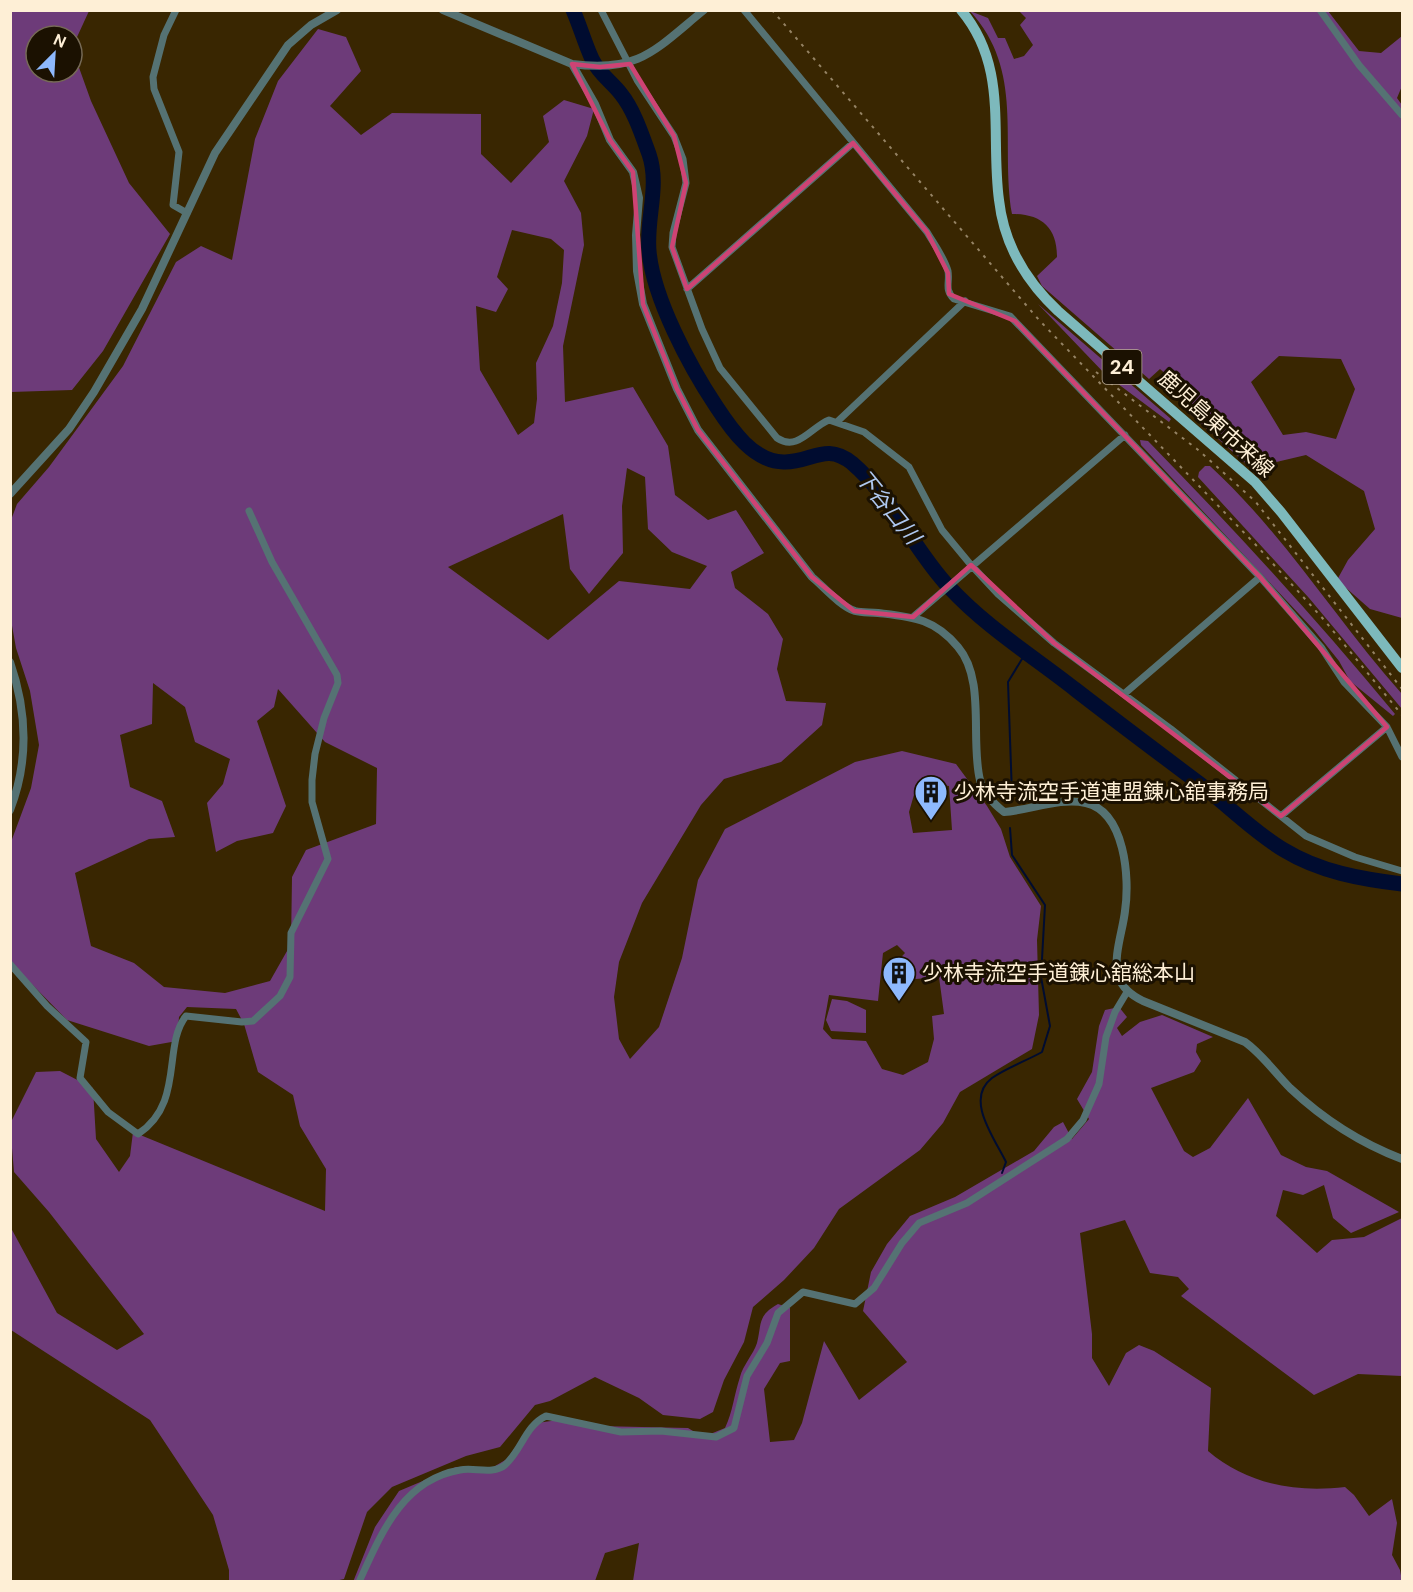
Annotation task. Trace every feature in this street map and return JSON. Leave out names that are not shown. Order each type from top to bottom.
[{"type":"main road","name":"鹿児島東市来線","points":[[961,10],[981,41],[992,69],[998,125],[999,200],[1011,249],[1022,269],[1039,293],[1058,311],[1255,482],[1402,668]]},
{"type":"street","points":[[176,10],[164,35],[153,77],[154,89],[179,152],[173,205],[187,213]]},
{"type":"street","points":[[10,494],[69,429],[94,392],[142,309],[215,153],[288,45],[311,25],[338,10]]},
{"type":"street","points":[[443,10],[572,64],[600,68],[630,64],[656,49],[704,10]]},
{"type":"street","points":[[601,10],[637,80],[668,126],[683,159],[686,183],[673,233],[672,247],[687,289],[720,368],[777,438],[790,443],[798,441],[824,422],[838,421],[864,432],[909,467],[942,530],[971,566],[998,594],[1054,643],[1124,694],[1306,836],[1355,857],[1402,871]]},
{"type":"street","points":[[744,10],[927,232],[948,273],[946,288],[954,299],[1010,316],[1260,578],[1321,647],[1344,682],[1387,727],[1402,757]]},
{"type":"street","points":[[1320,10],[1359,65],[1384,91],[1402,116]]},
{"type":"street","points":[[572,64],[595,104],[610,140],[633,172],[639,198],[636,235],[637,271],[643,304],[676,389],[698,430],[812,577],[835,597],[854,611],[913,617],[928,621],[966,657],[973,684],[980,781],[993,803],[1004,812],[1066,801],[1084,802],[1101,808],[1114,825],[1123,855],[1126,908],[1117,965],[1121,983],[1127,992],[1143,1001],[1245,1042],[1256,1050],[1303,1100],[1347,1134],[1402,1159]]},
{"type":"street","points":[[687,289],[853,143]]},
{"type":"street","points":[[838,421],[965,301]]},
{"type":"street","points":[[913,617],[1125,435]]},
{"type":"street","points":[[10,964],[47,1006],[86,1042],[80,1078],[108,1112],[138,1134],[162,1105],[169,1089],[178,1030],[186,1016],[242,1022],[253,1020],[287,986],[291,977],[291,933],[328,859],[312,802],[312,780],[315,754],[324,718],[338,682],[338,675],[272,562],[249,511]]},
{"type":"street","points":[[1124,694],[1260,578]]},
{"type":"street","points":[[10,662],[25,734],[20,785],[10,810]]},
{"type":"street","points":[[1281,816],[1387,727]]},
{"type":"street","points":[[359,1581],[386,1525],[418,1487],[461,1469],[489,1470],[504,1466],[535,1422],[546,1416],[621,1432],[661,1431],[716,1437],[734,1428],[747,1376],[767,1343],[778,1313],[788,1304],[803,1292],[855,1304],[874,1288],[902,1243],[919,1223],[967,1203],[1067,1139],[1083,1120],[1099,1084],[1106,1037],[1115,1012],[1127,992]]},
{"type":"highlighted area","points":[[572,64],[600,67],[630,64],[674,136],[686,183],[672,247],[687,289],[853,143],[927,232],[948,273],[949,294],[1015,321],[1260,577],[1387,727],[1281,816],[1054,643],[971,565],[913,617],[854,611],[812,577],[698,430],[677,389],[643,304],[633,172],[610,140]]},
{"type":"shaded area","points":[[10,11],[89,11],[83,24],[24,24],[24,84],[84,84],[84,81],[129,183],[170,234],[103,351],[72,390],[11,392]]},
{"type":"shaded area","points":[[970,11],[988,18],[998,38],[1005,38],[1014,59],[1024,56],[1033,45],[1020,25],[1026,18],[1019,11],[1328,11],[1359,51],[1381,53],[1402,36],[1402,86],[1397,98],[1402,105],[1402,618],[1370,609],[1337,580],[1348,560],[1375,529],[1364,491],[1306,455],[1251,468],[1181,406],[1187,393],[1160,369],[1149,379],[1042,286],[1037,276],[1057,257],[1056,247],[1054,238],[1045,224],[1031,216],[1012,214],[1004,83],[998,58],[987,34]],"holes":[[[1279,356],[1341,359],[1355,389],[1336,439],[1306,432],[1283,435],[1251,382]]]},
{"type":"shaded area","points":[[318,29],[346,37],[361,71],[330,106],[361,135],[392,113],[481,114],[481,154],[511,183],[549,142],[543,116],[564,100],[594,109],[587,136],[564,181],[581,213],[584,245],[563,346],[565,402],[633,387],[668,446],[675,495],[708,520],[736,510],[764,553],[731,572],[735,588],[768,614],[783,639],[777,669],[786,701],[826,703],[822,725],[781,762],[724,779],[701,805],[642,903],[619,962],[614,997],[619,1039],[630,1059],[659,1027],[682,958],[698,880],[725,829],[855,762],[902,751],[956,764],[1001,829],[1010,857],[1041,906],[1037,940],[1039,1015],[1032,1049],[960,1092],[943,1123],[920,1150],[839,1209],[814,1248],[784,1280],[753,1307],[744,1342],[724,1380],[713,1412],[700,1419],[663,1415],[639,1398],[595,1377],[550,1401],[535,1405],[500,1447],[466,1456],[392,1487],[367,1512],[344,1579],[335,1581],[229,1581],[229,1570],[213,1515],[150,1420],[11,1330],[11,1228],[57,1313],[117,1350],[144,1334],[49,1212],[14,1172],[10,1124],[36,1072],[60,1071],[93,1088],[96,1139],[119,1172],[130,1156],[133,1132],[325,1211],[326,1169],[300,1126],[293,1095],[258,1072],[244,1024],[236,1009],[187,1007],[179,1017],[177,1041],[149,1046],[67,1020],[11,963],[11,842],[31,788],[39,745],[30,691],[16,648],[11,620],[11,520],[17,504],[49,467],[123,366],[176,262],[201,246],[232,260],[255,139],[278,81]],"holes":[[[512,230],[551,239],[564,250],[562,283],[553,326],[536,363],[537,399],[534,423],[518,435],[480,370],[476,306],[496,312],[508,289],[497,277]],[[627,468],[645,477],[648,529],[672,552],[707,566],[690,589],[619,581],[548,640],[448,567],[563,514],[570,569],[589,594],[623,553],[622,506]],[[153,683],[185,707],[195,742],[230,759],[223,784],[207,803],[216,852],[237,841],[273,833],[286,806],[257,721],[274,707],[278,689],[325,742],[377,768],[376,824],[306,850],[292,877],[291,944],[270,981],[225,993],[164,987],[134,963],[91,946],[75,873],[149,839],[175,837],[162,801],[130,787],[120,735],[152,724]],[[918,781],[949,786],[952,830],[913,833],[909,812]],[[897,945],[905,953],[890,969],[916,979],[939,977],[944,1014],[932,1016],[934,1039],[928,1062],[903,1075],[882,1069],[866,1041],[832,1039],[823,1029],[829,995],[878,1001],[883,953]]]},
{"type":"shaded area","points":[[1038,304],[1171,419],[1169,422],[1106,375]]},
{"type":"shaded area","points":[[1140,440],[1148,441],[1212,507],[1336,644],[1395,714],[1393,716],[1350,681],[1339,661],[1314,630],[1141,445]]},
{"type":"shaded area","points":[[1205,466],[1210,466],[1237,492],[1286,549],[1402,694],[1402,709],[1309,598],[1198,477],[1199,472]]},
{"type":"shaded area","points":[[832,999],[847,1001],[866,1010],[866,1033],[831,1031],[826,1020]]},
{"type":"shaded area","points":[[1119,1007],[1127,1017],[1117,1028],[1122,1036],[1140,1022],[1162,1015],[1213,1037],[1197,1044],[1196,1052],[1201,1061],[1194,1072],[1151,1088],[1184,1151],[1193,1157],[1210,1148],[1248,1098],[1281,1155],[1306,1167],[1327,1171],[1399,1212],[1351,1233],[1333,1218],[1324,1185],[1303,1195],[1283,1190],[1276,1216],[1317,1253],[1332,1240],[1364,1237],[1402,1218],[1402,1376],[1358,1374],[1314,1395],[1181,1296],[1189,1289],[1178,1277],[1150,1273],[1125,1220],[1080,1233],[1092,1334],[1092,1358],[1109,1386],[1126,1353],[1139,1345],[1154,1351],[1211,1388],[1208,1451],[1239,1471],[1272,1484],[1290,1487],[1326,1489],[1345,1487],[1354,1495],[1369,1516],[1392,1499],[1397,1523],[1392,1555],[1400,1570],[1402,1581],[633,1581],[639,1543],[605,1553],[595,1581],[353,1582],[375,1527],[399,1491],[456,1467],[490,1469],[507,1459],[524,1435],[537,1423],[558,1420],[597,1426],[688,1428],[703,1437],[725,1428],[741,1373],[757,1343],[763,1316],[778,1304],[790,1308],[790,1361],[780,1363],[764,1389],[770,1442],[794,1440],[802,1423],[824,1341],[859,1400],[907,1362],[863,1311],[871,1272],[887,1244],[910,1216],[955,1197],[1034,1151],[1054,1127],[1063,1122],[1072,1139],[1089,1119],[1077,1099],[1092,1072],[1099,1026],[1105,1010]]},
{"type":"waterway","name":"下谷口川","points":[[573,10],[592,59],[626,100],[649,154],[653,178],[649,251],[652,270],[665,310],[684,352],[706,390],[744,443],[763,457],[774,461],[795,461],[826,453],[843,457],[852,463],[879,492],[936,572],[979,616],[1261,834],[1298,858],[1326,869],[1371,880],[1402,884]]},
{"type":"waterway","points":[[1012,795],[1008,682],[1025,654]]},
{"type":"waterway","points":[[1002,1173],[1006,1162],[989,1131],[981,1108],[984,1087],[1003,1071],[1042,1052],[1050,1026],[1041,977],[1045,905],[1012,855],[1010,828]]},
{"type":"railway","points":[[772,10],[1039,320],[1255,544],[1325,621],[1402,715]]},
{"type":"railway","points":[[1096,372],[1197,449],[1255,501],[1402,689]]},
{"type":"place","name":"少林寺流空手道連盟錬心舘事務局","points":[[931,821]]},
{"type":"place","name":"少林寺流空手道錬心舘総本山","points":[[899,1002]]}]
